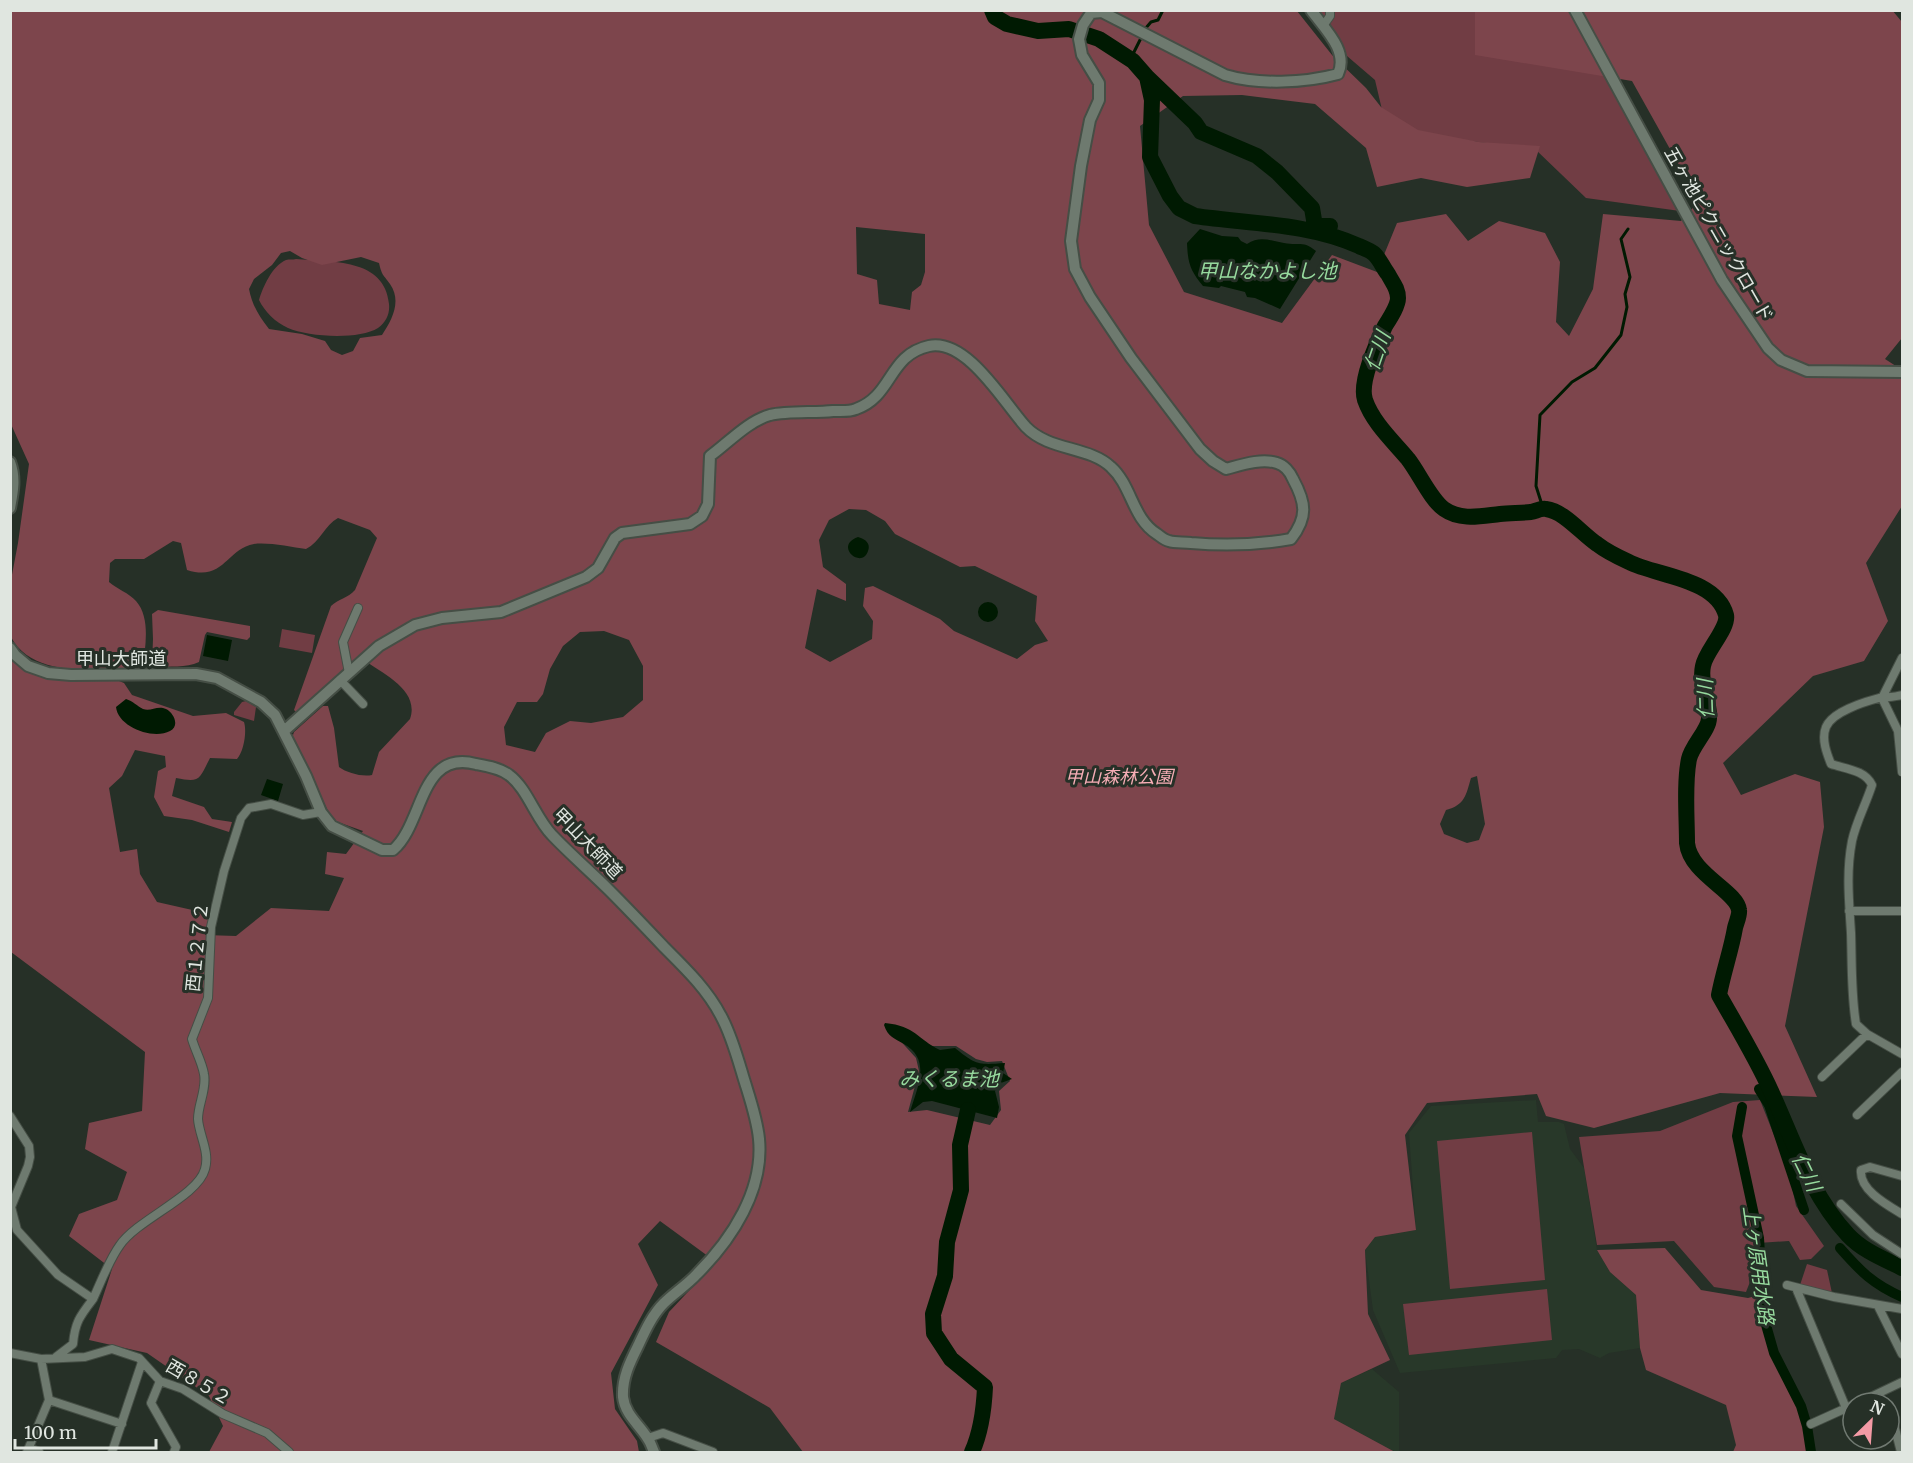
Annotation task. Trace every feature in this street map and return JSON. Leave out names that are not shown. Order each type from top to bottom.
[{"type":"street","points":[[284,731],[379,646],[415,625],[442,618],[501,612],[586,577],[598,568],[615,538],[622,533],[690,524],[702,516],[708,504],[710,456],[758,419],[772,415],[853,410],[869,404],[881,393],[896,367],[911,355],[929,346],[947,346],[961,353],[990,381],[1028,428],[1043,440],[1105,461],[1118,474],[1142,521],[1165,539],[1219,545],[1269,543],[1291,539],[1299,528],[1304,512],[1302,496],[1289,471],[1278,463],[1258,461],[1226,469],[1200,449],[1131,358],[1090,297],[1075,269],[1071,241],[1090,120],[1099,100],[1099,83],[1082,55],[1079,39],[1083,25],[1091,13],[1102,12],[1225,75],[1263,82],[1324,78],[1338,74],[1342,66],[1340,53],[1311,10]]},
{"type":"street","points":[[1323,26],[1330,16],[1330,10]]},
{"type":"street","name":"五ヶ池ピクニックロード","points":[[1575,10],[1722,280],[1768,348],[1781,360],[1807,371],[1902,372]]},
{"type":"street","points":[[10,462],[14,470],[10,508]]},
{"type":"street","points":[[358,608],[343,642],[344,677],[363,704]]},
{"type":"street","name":"甲山大師道","points":[[10,648],[28,666],[48,673],[71,675],[196,674],[217,678],[261,702],[275,714],[321,812],[332,826],[382,850],[393,850],[402,842],[428,784],[440,769],[450,763],[467,761],[496,769],[510,776],[550,833],[698,982],[721,1016],[751,1102],[759,1139],[757,1174],[741,1218],[697,1274],[656,1313],[628,1366],[623,1383],[623,1400],[629,1414],[648,1438],[654,1452]]},
{"type":"street","points":[[1882,698],[1902,657]]},
{"type":"street","points":[[1902,695],[1882,698],[1847,709],[1834,717],[1826,727],[1824,743],[1831,764],[1861,773],[1868,777],[1872,785],[1853,838],[1847,889],[1852,1003],[1856,1024],[1867,1034],[1902,1054]]},
{"type":"street","points":[[1882,698],[1898,731],[1902,772]]},
{"type":"street","name":"西１２７２","points":[[55,1358],[73,1344],[74,1329],[79,1317],[93,1299],[120,1245],[137,1228],[193,1187],[206,1168],[205,1148],[198,1121],[204,1090],[204,1073],[192,1039],[208,998],[211,927],[224,871],[241,818],[249,808],[271,804],[303,815],[321,812]]},
{"type":"street","points":[[1849,911],[1902,910]]},
{"type":"street","points":[[1822,1077],[1867,1034]]},
{"type":"street","points":[[1857,1115],[1902,1072]]},
{"type":"street","points":[[10,1116],[29,1146],[30,1157],[11,1207],[17,1230],[58,1275],[93,1299]]},
{"type":"street","points":[[1902,1176],[1870,1167],[1861,1170],[1860,1176],[1872,1193],[1902,1214]]},
{"type":"street","points":[[1841,1204],[1873,1235],[1902,1254]]},
{"type":"street","points":[[1787,1285],[1878,1306],[1902,1309]]},
{"type":"street","points":[[1796,1287],[1842,1391]]},
{"type":"street","points":[[1878,1306],[1902,1354]]},
{"type":"street","name":"西８５２","points":[[10,1353],[40,1359],[85,1356],[112,1349],[139,1358],[160,1381],[183,1389],[224,1414],[267,1433],[289,1452]]},
{"type":"street","points":[[39,1452],[28,1450],[49,1400],[40,1359]]},
{"type":"street","points":[[112,1452],[142,1362]]},
{"type":"street","points":[[160,1381],[151,1403],[176,1447],[174,1452]]},
{"type":"street","points":[[1885,1390],[1902,1382]]},
{"type":"street","points":[[49,1400],[122,1424]]},
{"type":"street","points":[[1811,1424],[1841,1411]]},
{"type":"street","points":[[648,1438],[663,1433],[714,1452]]},
{"type":"shaded area","points":[[1318,11],[1570,11],[1680,211],[1586,198],[1535,149],[1415,134],[1383,114],[1375,80],[1347,56]]},
{"type":"shaded area","points":[[286,260],[340,262],[367,270],[378,278],[385,289],[389,308],[385,320],[378,328],[369,332],[346,336],[297,331],[279,323],[267,313],[259,300],[276,267]]},
{"type":"shaded area","points":[[282,629],[315,635],[312,653],[279,647]]},
{"type":"shaded area","points":[[246,701],[256,707],[254,721],[234,715],[242,702]]},
{"type":"shaded area","points":[[1536,1100],[1538,1122],[1564,1124],[1570,1149],[1584,1168],[1597,1250],[1610,1272],[1636,1295],[1640,1348],[1609,1353],[1600,1358],[1579,1349],[1562,1350],[1556,1358],[1400,1373],[1373,1310],[1365,1250],[1375,1237],[1416,1230],[1409,1133],[1431,1106]]},
{"type":"shaded area","points":[[1760,1100],[1789,1173],[1796,1206],[1824,1246],[1811,1259],[1800,1260],[1789,1241],[1758,1243],[1755,1269],[1746,1292],[1714,1287],[1674,1241],[1597,1245],[1579,1137],[1660,1131],[1733,1102]]},
{"type":"shaded area","points":[[1532,1132],[1545,1280],[1450,1289],[1437,1141]]},
{"type":"shaded area","points":[[1807,1264],[1827,1270],[1832,1293],[1800,1285]]},
{"type":"shaded area","points":[[1547,1289],[1552,1340],[1409,1355],[1403,1304]]},
{"type":"shaded area","points":[[1372,1369],[1399,1392],[1399,1452],[1395,1452],[1334,1419],[1341,1383]]},
{"type":"green space","name":"甲山森林公園","points":[[1892,10],[1902,22],[1902,338],[1885,359],[1902,370],[1902,506],[1866,563],[1888,621],[1864,661],[1813,676],[1723,763],[1741,795],[1795,774],[1820,782],[1824,827],[1785,1026],[1817,1097],[1720,1093],[1594,1128],[1546,1116],[1537,1094],[1427,1103],[1405,1135],[1416,1230],[1375,1237],[1365,1250],[1368,1314],[1390,1360],[1341,1383],[1334,1419],[1395,1452],[803,1452],[770,1408],[656,1342],[669,1312],[716,1262],[660,1221],[638,1244],[658,1285],[611,1373],[615,1409],[637,1441],[639,1452],[209,1452],[223,1426],[209,1396],[147,1353],[89,1340],[112,1269],[69,1236],[79,1214],[117,1200],[127,1172],[85,1149],[89,1123],[142,1111],[145,1052],[11,952],[11,659],[22,669],[50,679],[119,681],[124,683],[132,695],[193,716],[226,713],[244,722],[244,741],[237,759],[210,758],[198,778],[190,780],[176,778],[172,796],[204,807],[212,819],[232,822],[229,832],[192,820],[164,816],[154,797],[158,771],[166,767],[165,756],[135,750],[122,776],[109,788],[120,852],[137,849],[140,874],[157,902],[210,914],[205,935],[236,936],[271,908],[329,911],[344,878],[325,874],[327,852],[346,854],[363,831],[335,821],[329,813],[292,738],[294,732],[323,706],[328,706],[334,728],[339,767],[355,774],[372,775],[379,752],[410,719],[412,709],[405,691],[390,677],[364,660],[299,713],[294,710],[331,606],[355,590],[377,538],[370,530],[338,518],[306,549],[273,544],[254,544],[245,547],[209,572],[199,573],[187,570],[181,543],[173,541],[144,559],[115,559],[110,563],[109,582],[133,598],[144,616],[146,642],[143,667],[140,670],[87,670],[50,666],[35,660],[21,650],[11,637],[11,580],[29,464],[10,422],[11,11],[1297,11],[1332,55],[1366,88],[1381,107],[1418,130],[1479,142],[1540,146],[1530,178],[1467,187],[1421,178],[1377,187],[1366,148],[1315,104],[1242,95],[1183,96],[1140,126],[1149,225],[1184,292],[1282,323],[1332,255],[1377,272],[1397,223],[1446,214],[1468,241],[1499,221],[1545,233],[1560,262],[1556,322],[1569,336],[1593,289],[1603,214],[1681,221],[1699,201],[1632,81],[1475,55],[1475,11]],"holes":[[[856,227],[925,234],[925,272],[921,285],[912,292],[910,310],[879,304],[877,280],[857,274]],[[290,251],[322,265],[361,257],[379,263],[382,273],[394,290],[395,304],[389,323],[382,335],[360,338],[353,351],[342,355],[331,350],[325,341],[302,334],[269,329],[256,310],[249,289],[254,279],[272,265],[281,253]],[[849,509],[866,510],[885,521],[895,534],[960,567],[975,566],[1037,596],[1035,621],[1048,641],[1035,645],[1017,659],[954,631],[940,619],[873,586],[865,588],[863,606],[873,621],[872,639],[830,662],[805,648],[817,589],[846,601],[846,584],[823,567],[819,540],[829,520]],[[604,631],[629,640],[643,666],[643,700],[623,717],[591,723],[570,721],[546,733],[535,752],[506,745],[504,727],[517,702],[537,702],[543,694],[550,669],[563,646],[580,632]],[[1477,776],[1485,824],[1479,840],[1467,843],[1444,834],[1440,824],[1446,810],[1461,802],[1471,778]],[[896,1036],[931,1046],[956,1046],[976,1059],[987,1062],[1002,1061],[1010,1081],[999,1091],[1001,1110],[990,1125],[927,1110],[908,1112],[919,1071],[916,1058]]]},
{"type":"green space","points":[[158,610],[250,626],[250,637],[247,640],[207,632],[199,662],[183,666],[155,667],[152,664],[152,614]]},
{"type":"green space","points":[[1665,1248],[1701,1290],[1748,1298],[1762,1294],[1762,1304],[1775,1349],[1802,1406],[1811,1452],[1733,1452],[1736,1445],[1726,1405],[1646,1370],[1640,1348],[1636,1295],[1610,1272],[1597,1250]]},
{"type":"water","name":"甲山なかよし池","points":[[1200,229],[1222,236],[1238,237],[1247,244],[1266,239],[1289,244],[1304,244],[1316,251],[1280,309],[1247,297],[1245,292],[1221,286],[1219,288],[1203,286],[1190,266],[1187,243]]},
{"type":"water","points":[[858,537],[865,540],[869,546],[865,556],[860,558],[851,554],[848,546]]},
{"type":"water","points":[[984,602],[992,602],[998,608],[998,616],[992,622],[984,622],[978,616],[978,608]]},
{"type":"water","points":[[207,635],[232,640],[228,661],[203,656]]},
{"type":"water","points":[[126,699],[143,709],[166,709],[173,716],[175,726],[170,731],[155,734],[129,726],[118,714],[116,707]]},
{"type":"water","points":[[267,779],[283,784],[278,801],[261,795]]},
{"type":"water","name":"みくるま池","points":[[885,1023],[910,1030],[940,1050],[955,1048],[978,1063],[1005,1063],[1003,1073],[1012,1079],[998,1084],[995,1091],[999,1107],[997,1118],[932,1101],[923,1102],[910,1112],[919,1084],[918,1058],[913,1051],[889,1035]]},
{"type":"waterway","name":"仁川","points":[[992,10],[995,17],[1007,24],[1038,31],[1069,29],[1099,39],[1133,61],[1147,77],[1152,100],[1150,157],[1170,196],[1179,208],[1195,216],[1278,225],[1320,233],[1340,238],[1375,255],[1394,285],[1398,301],[1370,363],[1364,383],[1365,400],[1378,424],[1408,459],[1439,505],[1451,513],[1471,517],[1542,509],[1553,511],[1566,518],[1591,540],[1612,554],[1641,567],[1698,586],[1720,603],[1726,620],[1703,666],[1702,679],[1709,718],[1689,759],[1686,801],[1687,843],[1690,854],[1704,873],[1730,896],[1739,910],[1719,995],[1765,1079],[1804,1166],[1823,1202],[1854,1241],[1902,1268]]},
{"type":"waterway","points":[[1145,29],[1151,22],[1158,20],[1163,10]]},
{"type":"waterway","points":[[1133,61],[1132,56],[1141,38]]},
{"type":"waterway","name":"仁川","points":[[1147,77],[1195,123],[1201,132],[1257,156],[1277,172],[1312,208],[1315,226],[1330,226]]},
{"type":"waterway","points":[[1543,508],[1536,486],[1540,415],[1572,382],[1595,368],[1621,335],[1627,307],[1625,294],[1630,277],[1621,239],[1628,229]]},
{"type":"waterway","points":[[1759,1089],[1769,1105],[1804,1210]]},
{"type":"waterway","name":"上ヶ原用水路","points":[[1742,1107],[1737,1136],[1759,1238],[1764,1318],[1774,1353],[1801,1406],[1811,1452]]},
{"type":"waterway","points":[[968,1110],[960,1145],[961,1190],[947,1242],[945,1276],[933,1314],[934,1333],[951,1359],[985,1387],[978,1436],[972,1452]]},
{"type":"waterway","points":[[1840,1248],[1868,1277],[1902,1297]]}]
